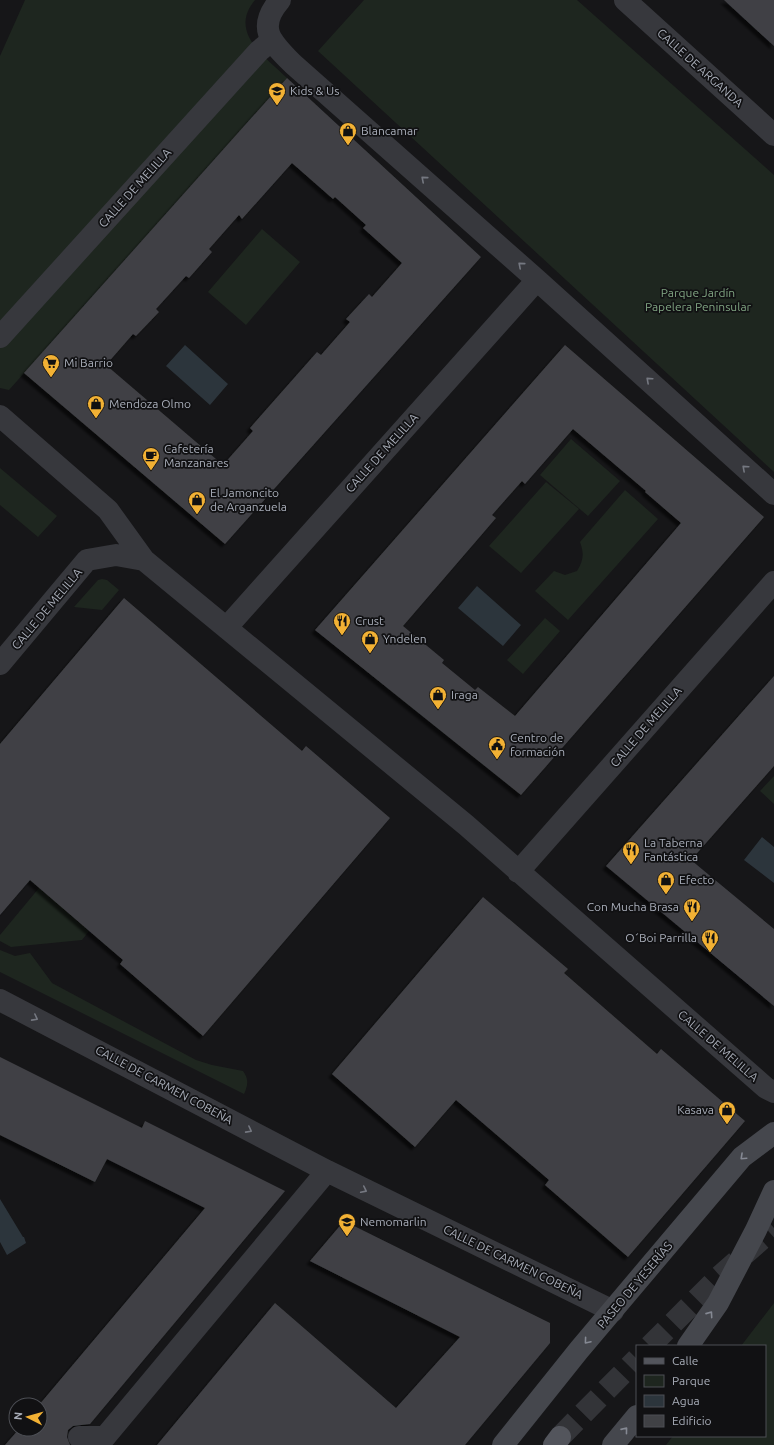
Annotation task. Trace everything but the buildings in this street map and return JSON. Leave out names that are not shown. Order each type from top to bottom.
[{"type":"street","points":[[280,0],[273,9],[267,27],[271,41],[292,64],[537,280],[774,494]]},
{"type":"street","name":"CALLE DE ARGANDA","points":[[625,0],[774,135]]},
{"type":"street","name":"CALLE DE MELILLA","points":[[0,337],[259,52],[271,41]]},
{"type":"street","name":"CALLE DE MELILLA","points":[[227,627],[537,280]]},
{"type":"street","name":"CALLE DE MELILLA","points":[[0,416],[108,510],[144,560],[466,825],[766,1088],[774,1092]]},
{"type":"street","name":"CALLE DE MELILLA","points":[[0,664],[87,560],[116,555],[144,560]]},
{"type":"street","name":"CALLE DE MELILLA","points":[[518,872],[774,582]]},
{"type":"street","name":"CALLE DE CARMEN COBEÑA","points":[[0,1000],[327,1171],[612,1311]]},
{"type":"street","name":"PASEO DE YESERÍAS","points":[[503,1445],[612,1311],[742,1157],[774,1132]]},
{"type":"street","points":[[94,1440],[327,1171]]},
{"type":"street","points":[[689,1345],[718,1303],[774,1192]]},
{"type":"street","points":[[613,1445],[636,1417]]},
{"type":"green space","points":[[25,0],[255,0],[248,12],[246,23],[247,33],[260,53],[287,78],[9,390],[0,388],[0,56]]},
{"type":"green space","name":"Parque Jardín Papelera Peninsular","points":[[364,0],[577,0],[774,175],[774,472],[318,51]]},
{"type":"green space","points":[[262,229],[300,262],[246,325],[208,292]]},
{"type":"green space","points":[[571,439],[620,481],[588,516],[540,475]]},
{"type":"green space","points":[[0,468],[57,516],[38,537],[0,505]]},
{"type":"green space","points":[[546,482],[579,509],[521,573],[489,546]]},
{"type":"green space","points":[[625,490],[658,519],[568,620],[535,591],[554,571],[565,575],[577,571],[583,556],[580,542]]},
{"type":"green space","points":[[98,580],[107,580],[119,590],[102,610],[74,607]]},
{"type":"green space","points":[[545,618],[560,631],[523,674],[507,660]]},
{"type":"green space","points":[[774,776],[774,804],[760,791]]},
{"type":"green space","points":[[39,888],[89,931],[82,940],[11,947],[0,941],[0,935]]},
{"type":"green space","points":[[0,950],[15,956],[30,953],[52,983],[196,1060],[212,1065],[243,1071],[247,1082],[244,1094],[0,972]]},
{"type":"green space","points":[[774,1303],[774,1445],[666,1445],[672,1437],[766,1437],[766,1345],[742,1345]]},
{"type":"water","points":[[185,345],[228,384],[210,405],[166,366]]},
{"type":"water","points":[[477,586],[521,625],[503,646],[458,608]]},
{"type":"water","points":[[762,837],[774,847],[774,883],[744,860]]},
{"type":"water","points":[[0,1199],[24,1237],[26,1243],[7,1255],[0,1242]]},
{"type":"tunnel","points":[[651,1345],[719,1277],[774,1228]]},
{"type":"tunnel","points":[[560,1437],[636,1360]]},
{"type":"place","name":"Kids & Us","points":[[277,106]]},
{"type":"place","name":"Blancamar","points":[[348,146]]},
{"type":"place","name":"Mi Barrio","points":[[51,378]]},
{"type":"place","name":"Mendoza Olmo","points":[[96,419]]},
{"type":"place","name":"Cafetería Manzanares","points":[[151,471]]},
{"type":"place","name":"El Jamoncito de Arganzuela","points":[[197,515]]},
{"type":"place","name":"Crust","points":[[342,636]]},
{"type":"place","name":"Yndelen","points":[[370,654]]},
{"type":"place","name":"Iraga","points":[[438,710]]},
{"type":"place","name":"Centro de formación","points":[[497,760]]},
{"type":"place","name":"La Taberna Fantástica","points":[[631,865]]},
{"type":"place","name":"Efecto","points":[[666,895]]},
{"type":"place","name":"Con Mucha Brasa","points":[[692,922]]},
{"type":"place","name":"O´Boi Parrilla","points":[[710,953]]},
{"type":"place","name":"Kasava","points":[[727,1125]]},
{"type":"place","name":"Nemomarlin","points":[[347,1237]]}]
